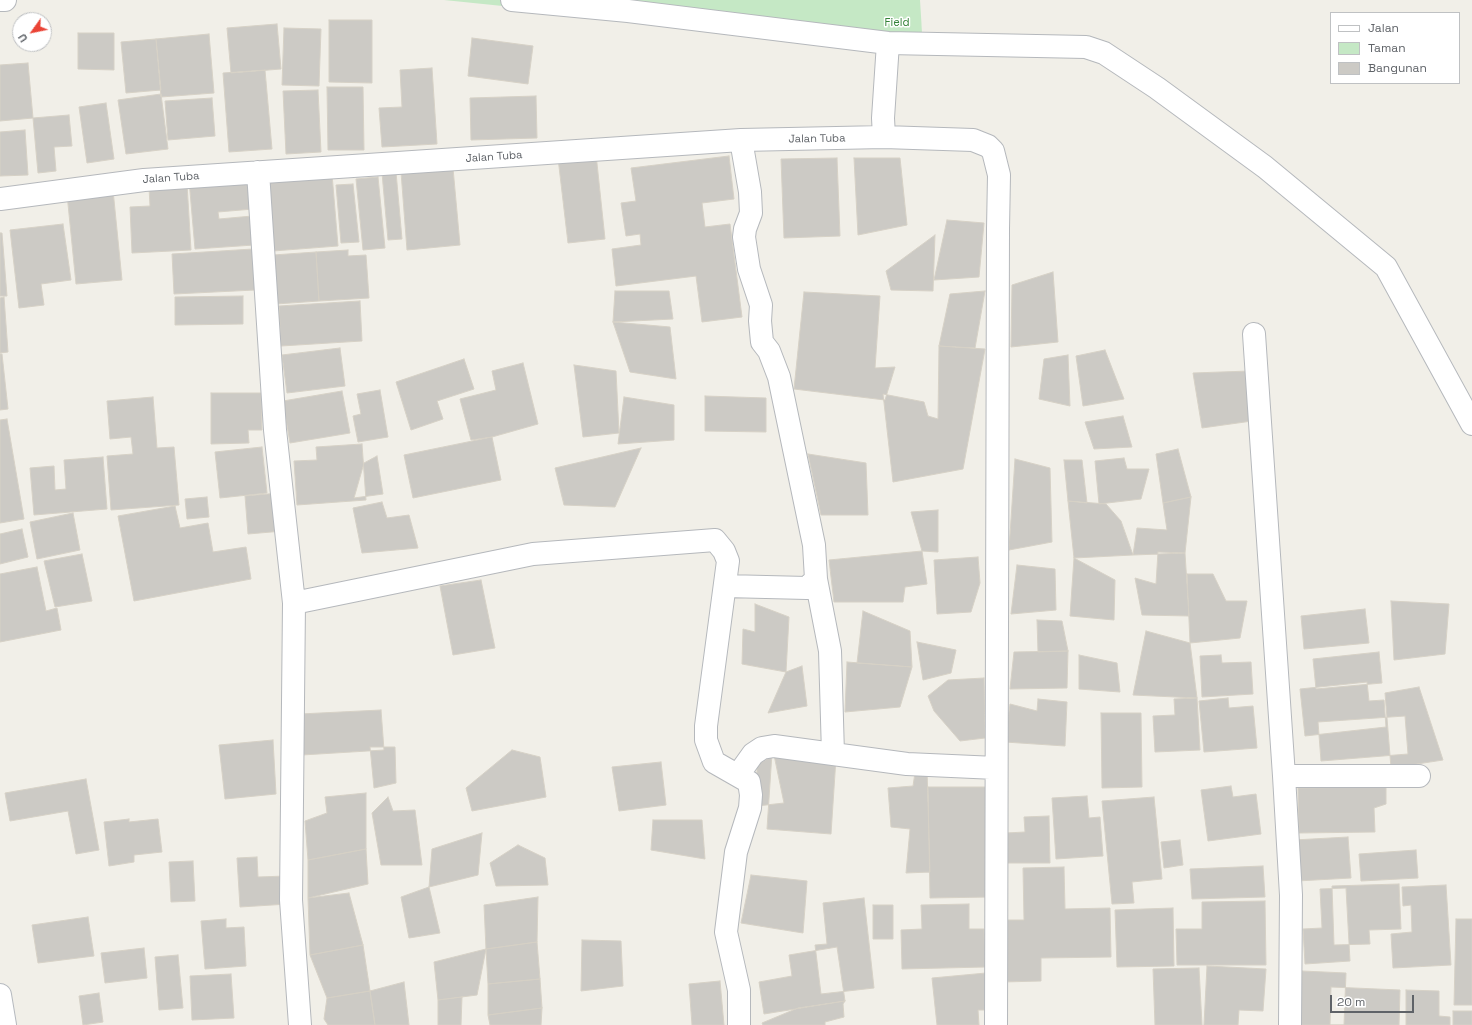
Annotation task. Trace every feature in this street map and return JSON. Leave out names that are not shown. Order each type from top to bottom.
[{"type":"street","points":[[0,0],[5,0]]},
{"type":"street","points":[[512,0],[628,11],[887,48],[1086,47],[1104,53],[1157,88],[1265,167],[1386,266],[1472,424]]},
{"type":"street","points":[[884,127],[887,48]]},
{"type":"street","name":"Jalan Tuba","points":[[0,199],[144,180],[741,140],[884,127],[973,140],[988,146],[993,151],[999,176],[996,768]]},
{"type":"street","points":[[741,140],[750,192],[750,213],[744,237],[749,269],[761,305],[760,321],[762,342],[769,351],[779,377],[814,545],[816,579],[830,651],[833,754]]},
{"type":"street","points":[[258,172],[275,430],[294,603],[291,900],[300,1025]]},
{"type":"street","points":[[1254,334],[1291,895],[1290,1025]]},
{"type":"street","points":[[294,603],[532,554],[715,540],[724,551],[728,561],[706,726],[706,740],[714,762],[749,782],[751,796],[750,808],[736,852],[726,932],[739,990],[739,1025]]},
{"type":"street","points":[[725,586],[807,588],[816,579]]},
{"type":"street","points":[[738,775],[753,754],[762,748],[774,746],[907,764],[996,768],[996,1025]]},
{"type":"street","points":[[1284,776],[1419,776]]},
{"type":"street","points":[[0,995],[5,1025]]},
{"type":"green space","name":"Field","points":[[444,0],[920,0],[923,49]]},
{"type":"building","points":[[329,20],[372,20],[372,83],[329,82]]},
{"type":"building","points":[[277,24],[281,69],[231,73],[227,28]]},
{"type":"building","points":[[284,28],[321,29],[319,86],[282,85]]},
{"type":"building","points":[[78,33],[114,33],[114,70],[78,69]]},
{"type":"building","points":[[209,34],[214,93],[161,97],[156,39]]},
{"type":"building","points":[[472,38],[533,46],[528,84],[468,76]]},
{"type":"building","points":[[156,39],[161,90],[126,93],[121,42]]},
{"type":"building","points":[[28,63],[33,118],[0,121],[0,65]]},
{"type":"building","points":[[432,68],[437,144],[382,147],[379,108],[402,107],[400,70]]},
{"type":"building","points":[[265,70],[272,149],[229,152],[223,73]]},
{"type":"building","points":[[327,87],[363,87],[364,150],[328,150]]},
{"type":"building","points":[[318,90],[321,152],[286,154],[283,91]]},
{"type":"building","points":[[161,94],[168,149],[126,154],[118,100]]},
{"type":"building","points":[[536,96],[537,138],[471,140],[470,98]]},
{"type":"building","points":[[212,98],[215,136],[168,140],[165,101]]},
{"type":"building","points":[[106,103],[114,159],[87,163],[79,107]]},
{"type":"building","points":[[69,115],[72,146],[54,147],[56,171],[38,173],[33,118]]},
{"type":"building","points":[[25,130],[28,175],[0,176],[0,132]]},
{"type":"building","points":[[596,154],[605,239],[568,243],[558,158]]},
{"type":"building","points":[[729,156],[734,199],[702,203],[705,227],[730,224],[742,317],[702,322],[696,276],[616,286],[612,249],[641,245],[640,234],[626,236],[621,203],[636,201],[631,168]]},
{"type":"building","points":[[837,158],[840,236],[784,238],[781,159]]},
{"type":"building","points":[[854,158],[900,158],[907,225],[858,235]]},
{"type":"building","points":[[453,168],[460,245],[407,250],[401,172]]},
{"type":"building","points":[[396,172],[402,239],[388,240],[382,173]]},
{"type":"building","points":[[332,174],[338,246],[273,251],[268,178]]},
{"type":"building","points":[[251,176],[253,209],[218,212],[219,219],[252,216],[254,245],[195,249],[189,180]]},
{"type":"building","points":[[378,177],[385,248],[363,250],[356,179]]},
{"type":"building","points":[[187,184],[191,250],[132,253],[130,207],[150,206],[149,187]]},
{"type":"building","points":[[353,184],[359,242],[341,243],[336,185]]},
{"type":"building","points":[[113,190],[122,280],[76,284],[67,194]]},
{"type":"building","points":[[947,220],[984,223],[979,277],[934,280]]},
{"type":"building","points":[[63,224],[71,280],[41,284],[44,305],[19,308],[10,230]]},
{"type":"building","points":[[0,233],[2,233],[7,296],[0,296]]},
{"type":"building","points":[[935,235],[933,291],[891,290],[886,271]]},
{"type":"building","points":[[253,249],[255,290],[174,294],[172,254]]},
{"type":"building","points":[[348,250],[348,256],[366,255],[369,298],[319,301],[316,252]]},
{"type":"building","points":[[316,252],[319,301],[276,304],[273,255]]},
{"type":"building","points":[[1053,272],[1058,342],[1011,347],[1012,285]]},
{"type":"building","points":[[615,291],[669,291],[673,319],[613,322]]},
{"type":"building","points":[[985,291],[975,348],[939,346],[950,294]]},
{"type":"building","points":[[804,292],[880,296],[875,368],[895,367],[885,400],[794,389]]},
{"type":"building","points":[[243,296],[243,324],[175,325],[175,297]]},
{"type":"building","points":[[4,297],[8,352],[0,353],[0,298]]},
{"type":"building","points":[[360,301],[362,341],[281,346],[279,306]]},
{"type":"building","points":[[613,322],[670,327],[676,379],[630,372]]},
{"type":"building","points":[[939,346],[985,349],[963,469],[893,482],[883,394],[924,402],[928,416],[938,419]]},
{"type":"building","points":[[340,348],[345,386],[287,393],[282,355]]},
{"type":"building","points":[[1105,350],[1124,399],[1083,406],[1076,356]]},
{"type":"building","points":[[0,354],[2,354],[8,409],[0,410]]},
{"type":"building","points":[[1068,355],[1070,406],[1039,399],[1044,359]]},
{"type":"building","points":[[464,359],[474,389],[437,401],[443,419],[411,430],[396,382]]},
{"type":"building","points":[[523,363],[538,424],[492,437],[471,440],[460,399],[496,390],[492,371]]},
{"type":"building","points":[[574,365],[616,371],[619,433],[583,437]]},
{"type":"building","points":[[1249,371],[1252,421],[1202,428],[1193,373]]},
{"type":"building","points":[[380,390],[388,437],[358,442],[353,416],[361,414],[357,394]]},
{"type":"building","points":[[342,391],[350,433],[290,443],[283,401]]},
{"type":"building","points":[[211,393],[261,393],[262,430],[248,430],[249,443],[211,444]]},
{"type":"building","points":[[705,396],[766,398],[766,432],[705,431]]},
{"type":"building","points":[[153,397],[157,448],[174,447],[179,505],[111,510],[107,456],[133,454],[131,437],[110,439],[107,401]]},
{"type":"building","points":[[624,397],[674,405],[674,440],[618,444]]},
{"type":"building","points":[[1123,416],[1132,447],[1094,449],[1085,422]]},
{"type":"building","points":[[7,419],[24,519],[0,523],[0,420]]},
{"type":"building","points":[[492,437],[501,480],[413,498],[404,455]]},
{"type":"building","points":[[362,444],[366,500],[297,505],[294,461],[317,460],[316,447]]},
{"type":"building","points":[[262,447],[267,493],[220,498],[215,452]]},
{"type":"building","points":[[641,448],[615,507],[564,505],[555,468]]},
{"type":"building","points":[[1178,449],[1191,497],[1163,503],[1156,454]]},
{"type":"building","points":[[808,454],[866,463],[868,515],[821,515]]},
{"type":"building","points":[[377,456],[383,494],[354,498],[364,463]]},
{"type":"building","points":[[103,457],[107,509],[34,515],[30,468],[54,466],[55,490],[66,489],[64,460]]},
{"type":"building","points":[[1124,458],[1127,469],[1149,469],[1141,499],[1099,504],[1095,461]]},
{"type":"building","points":[[1015,459],[1050,468],[1052,542],[1009,550]]},
{"type":"building","points":[[1064,460],[1082,460],[1087,503],[1068,501]]},
{"type":"building","points":[[279,493],[283,531],[248,534],[245,496]]},
{"type":"building","points":[[207,497],[209,517],[187,519],[185,499]]},
{"type":"building","points":[[1191,497],[1185,553],[1133,555],[1137,528],[1167,530],[1163,503]]},
{"type":"building","points":[[1068,501],[1106,504],[1121,521],[1133,555],[1074,558]]},
{"type":"building","points":[[382,502],[387,518],[409,515],[418,548],[362,553],[353,508]]},
{"type":"building","points":[[175,506],[180,528],[208,523],[213,552],[246,547],[251,579],[134,601],[118,516]]},
{"type":"building","points":[[938,510],[938,552],[922,551],[911,512]]},
{"type":"building","points":[[73,513],[80,550],[37,559],[30,522]]},
{"type":"building","points":[[22,529],[28,557],[0,564],[0,534]]},
{"type":"building","points":[[922,551],[927,584],[905,587],[903,602],[834,602],[829,560]]},
{"type":"building","points":[[1158,552],[1185,553],[1189,616],[1142,615],[1135,578],[1156,584]]},
{"type":"building","points":[[82,554],[92,601],[55,607],[44,561]]},
{"type":"building","points":[[978,557],[980,583],[971,612],[937,614],[934,560]]},
{"type":"building","points":[[1074,558],[1115,580],[1114,620],[1070,616]]},
{"type":"building","points":[[1017,565],[1055,569],[1056,610],[1011,614]]},
{"type":"building","points":[[37,567],[46,611],[57,608],[61,630],[0,642],[0,574]]},
{"type":"building","points":[[1187,574],[1213,574],[1226,601],[1247,601],[1240,638],[1190,643]]},
{"type":"building","points":[[481,580],[495,648],[453,655],[440,586]]},
{"type":"building","points":[[1391,601],[1449,604],[1445,654],[1394,660]]},
{"type":"building","points":[[755,604],[789,617],[786,672],[742,664],[743,629],[755,632]]},
{"type":"building","points":[[1365,609],[1369,643],[1304,649],[1301,616]]},
{"type":"building","points":[[863,611],[910,631],[912,667],[857,663]]},
{"type":"building","points":[[1037,620],[1062,621],[1068,651],[1038,652]]},
{"type":"building","points":[[1146,631],[1190,643],[1197,698],[1133,695]]},
{"type":"building","points":[[917,642],[956,650],[951,673],[923,680]]},
{"type":"building","points":[[1068,651],[1067,688],[1010,689],[1014,652]]},
{"type":"building","points":[[1379,652],[1382,683],[1316,689],[1313,659]]},
{"type":"building","points":[[1079,655],[1117,663],[1120,692],[1079,689]]},
{"type":"building","points":[[1221,655],[1222,663],[1251,662],[1253,694],[1202,697],[1200,656]]},
{"type":"building","points":[[847,662],[912,667],[900,707],[845,712]]},
{"type":"building","points":[[802,666],[807,706],[768,713],[786,672]]},
{"type":"building","points":[[984,678],[985,738],[960,741],[934,711],[928,696],[948,680]]},
{"type":"building","points":[[1367,682],[1369,701],[1384,700],[1386,727],[1305,736],[1300,689]]},
{"type":"building","points":[[1419,687],[1443,760],[1391,768],[1385,693]]},
{"type":"building","points":[[1197,698],[1200,750],[1155,752],[1153,716],[1175,715],[1174,699]]},
{"type":"building","points":[[1228,698],[1229,708],[1253,706],[1257,748],[1204,752],[1199,701]]},
{"type":"building","points":[[1038,699],[1067,702],[1065,746],[1005,742],[1010,704],[1037,711]]},
{"type":"building","points":[[381,710],[384,750],[302,755],[300,714]]},
{"type":"building","points":[[1101,713],[1141,713],[1142,787],[1102,788]]},
{"type":"building","points":[[1405,716],[1408,754],[1321,761],[1318,722]]},
{"type":"building","points":[[273,740],[276,794],[225,799],[219,745]]},
{"type":"building","points":[[370,747],[395,747],[396,783],[374,788]]},
{"type":"building","points":[[512,750],[540,757],[546,797],[472,811],[466,788]]},
{"type":"building","points":[[772,753],[836,758],[831,834],[767,829]]},
{"type":"building","points":[[774,755],[784,803],[757,806],[757,765]]},
{"type":"building","points":[[661,762],[666,805],[619,811],[612,767]]},
{"type":"building","points":[[916,766],[927,769],[930,872],[906,873],[910,829],[891,827],[888,788],[913,786]]},
{"type":"building","points":[[86,779],[99,850],[76,854],[68,811],[10,821],[5,793]]},
{"type":"building","points":[[1231,786],[1233,797],[1256,794],[1261,834],[1208,841],[1201,790]]},
{"type":"building","points":[[928,787],[988,787],[990,897],[930,898]]},
{"type":"building","points":[[1386,787],[1386,804],[1374,808],[1375,832],[1299,833],[1298,788]]},
{"type":"building","points":[[366,793],[366,849],[308,860],[305,821],[327,813],[325,797]]},
{"type":"building","points":[[1087,796],[1089,818],[1100,817],[1103,856],[1056,859],[1052,798]]},
{"type":"building","points":[[388,797],[393,811],[415,810],[422,865],[381,865],[372,813]]},
{"type":"building","points":[[1154,797],[1162,879],[1132,882],[1134,903],[1112,904],[1102,801]]},
{"type":"building","points":[[1049,816],[1050,863],[1006,863],[1006,833],[1025,832],[1024,817]]},
{"type":"building","points":[[129,819],[129,822],[158,819],[162,852],[134,855],[134,862],[109,866],[104,822]]},
{"type":"building","points":[[653,820],[702,820],[705,859],[651,850]]},
{"type":"building","points":[[482,833],[478,875],[429,887],[432,849]]},
{"type":"building","points":[[1348,837],[1351,878],[1297,881],[1294,840]]},
{"type":"building","points":[[1180,840],[1183,865],[1164,868],[1161,842]]},
{"type":"building","points":[[518,845],[545,858],[548,885],[496,886],[490,863]]},
{"type":"building","points":[[366,849],[368,884],[308,898],[308,860]]},
{"type":"building","points":[[1416,850],[1418,878],[1361,881],[1359,854]]},
{"type":"building","points":[[257,857],[258,877],[286,876],[288,904],[240,907],[237,858]]},
{"type":"building","points":[[193,861],[195,901],[171,902],[169,862]]},
{"type":"building","points":[[1263,866],[1265,897],[1192,899],[1190,869]]},
{"type":"building","points":[[1064,867],[1065,909],[1110,908],[1111,957],[1041,958],[1041,981],[1003,982],[1001,920],[1024,920],[1023,868]]},
{"type":"building","points":[[751,875],[807,881],[803,933],[741,923]]},
{"type":"building","points":[[1399,884],[1401,929],[1369,930],[1370,944],[1334,945],[1332,886]]},
{"type":"building","points":[[1446,885],[1451,965],[1393,968],[1391,934],[1412,932],[1411,905],[1403,906],[1402,887]]},
{"type":"building","points":[[429,887],[440,933],[409,938],[401,897]]},
{"type":"building","points":[[1346,888],[1350,961],[1305,964],[1303,929],[1322,928],[1320,889]]},
{"type":"building","points":[[349,893],[363,945],[310,955],[308,898]]},
{"type":"building","points":[[538,897],[537,942],[486,949],[484,905]]},
{"type":"building","points":[[864,898],[874,988],[821,994],[815,945],[827,944],[823,903]]},
{"type":"building","points":[[1265,901],[1266,965],[1177,965],[1176,929],[1202,929],[1202,902]]},
{"type":"building","points":[[969,904],[969,929],[984,929],[985,967],[902,969],[901,930],[922,929],[921,905]]},
{"type":"building","points":[[873,905],[893,905],[893,939],[873,939]]},
{"type":"building","points":[[1173,908],[1174,966],[1117,967],[1115,910]]},
{"type":"building","points":[[88,917],[94,956],[38,963],[32,925]]},
{"type":"building","points":[[226,919],[226,928],[244,927],[246,966],[205,969],[201,921]]},
{"type":"building","points":[[1456,919],[1472,919],[1472,1005],[1454,1005]]},
{"type":"building","points":[[582,940],[621,941],[623,986],[581,991]]},
{"type":"building","points":[[537,942],[540,979],[488,984],[486,949]]},
{"type":"building","points":[[363,945],[370,991],[327,998],[310,955]]},
{"type":"building","points":[[837,947],[845,1001],[764,1014],[759,982],[792,976],[789,955]]},
{"type":"building","points":[[144,948],[147,978],[105,983],[101,953]]},
{"type":"building","points":[[486,949],[477,995],[438,1000],[434,962]]},
{"type":"building","points":[[178,955],[183,1008],[159,1010],[155,957]]},
{"type":"building","points":[[1207,966],[1266,969],[1263,1011],[1239,1010],[1238,1025],[1204,1025]]},
{"type":"building","points":[[1199,968],[1202,1025],[1155,1025],[1153,969]]},
{"type":"building","points":[[1302,971],[1346,973],[1344,1025],[1300,1025]]},
{"type":"building","points":[[986,973],[989,1010],[978,1010],[979,1025],[937,1025],[932,978]]},
{"type":"building","points":[[231,974],[234,1018],[192,1020],[190,976]]},
{"type":"building","points":[[540,979],[542,1008],[488,1015],[488,984]]},
{"type":"building","points":[[720,981],[724,1025],[692,1025],[689,984]]},
{"type":"building","points":[[404,982],[409,1025],[375,1025],[370,991]]},
{"type":"building","points":[[1331,987],[1400,990],[1399,1025],[1330,1025]]},
{"type":"building","points":[[1406,990],[1439,991],[1439,1016],[1450,1017],[1450,1025],[1406,1025]]},
{"type":"building","points":[[370,991],[375,1025],[328,1025],[324,1019],[327,998]]},
{"type":"building","points":[[99,993],[103,1022],[83,1025],[79,996]]},
{"type":"building","points":[[462,997],[461,1025],[438,1025],[438,1000]]},
{"type":"building","points":[[845,1001],[843,1004],[844,1017],[825,1022],[825,1025],[763,1025],[762,1023],[798,1008]]},
{"type":"building","points":[[542,1008],[541,1025],[490,1025],[488,1015]]},
{"type":"building","points":[[1453,1011],[1472,1011],[1472,1025],[1453,1025]]}]
